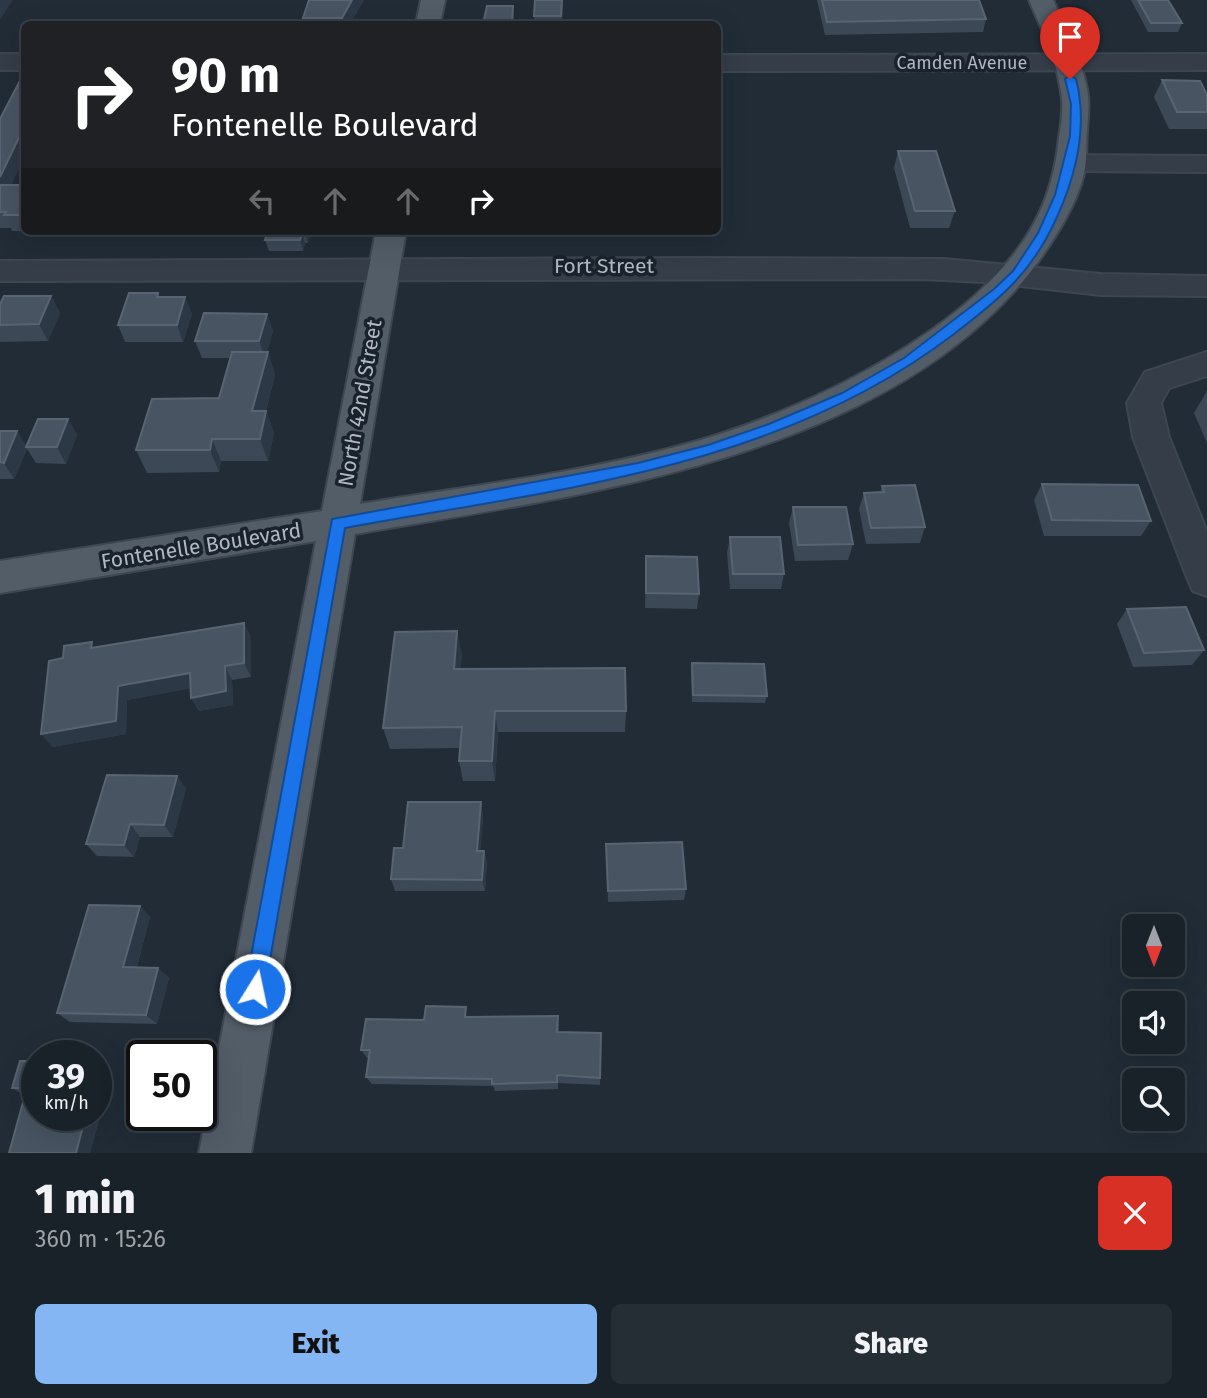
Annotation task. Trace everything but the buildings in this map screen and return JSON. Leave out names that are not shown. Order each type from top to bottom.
[{"type":"main road","points":[[429,21],[433,0]]},
{"type":"main road","name":"Fontenelle Boulevard","points":[[0,577],[338,523],[638,468],[710,450],[774,428],[847,396],[908,361],[967,319],[1017,274],[1044,233],[1061,195],[1071,163],[1076,136],[1077,104],[1060,42],[1041,0]]},
{"type":"main road","name":"North 42nd Street","points":[[225,1153],[390,235]]},
{"type":"street","points":[[0,62],[21,62]]},
{"type":"street","name":"Camden Avenue","points":[[721,62],[1207,62]]},
{"type":"street","points":[[1071,163],[1207,164]]},
{"type":"street","name":"Fort Street","points":[[0,271],[341,272],[384,269],[698,266],[935,269],[1017,274],[1203,293]]},
{"type":"street","points":[[1207,364],[1157,380],[1144,402],[1151,437],[1207,580]]},
{"type":"route","points":[[255,989],[338,523],[638,468],[710,450],[774,428],[847,396],[908,361],[967,319],[999,292],[1017,274],[1044,233],[1061,195],[1076,136],[1077,104],[1070,79]]}]
